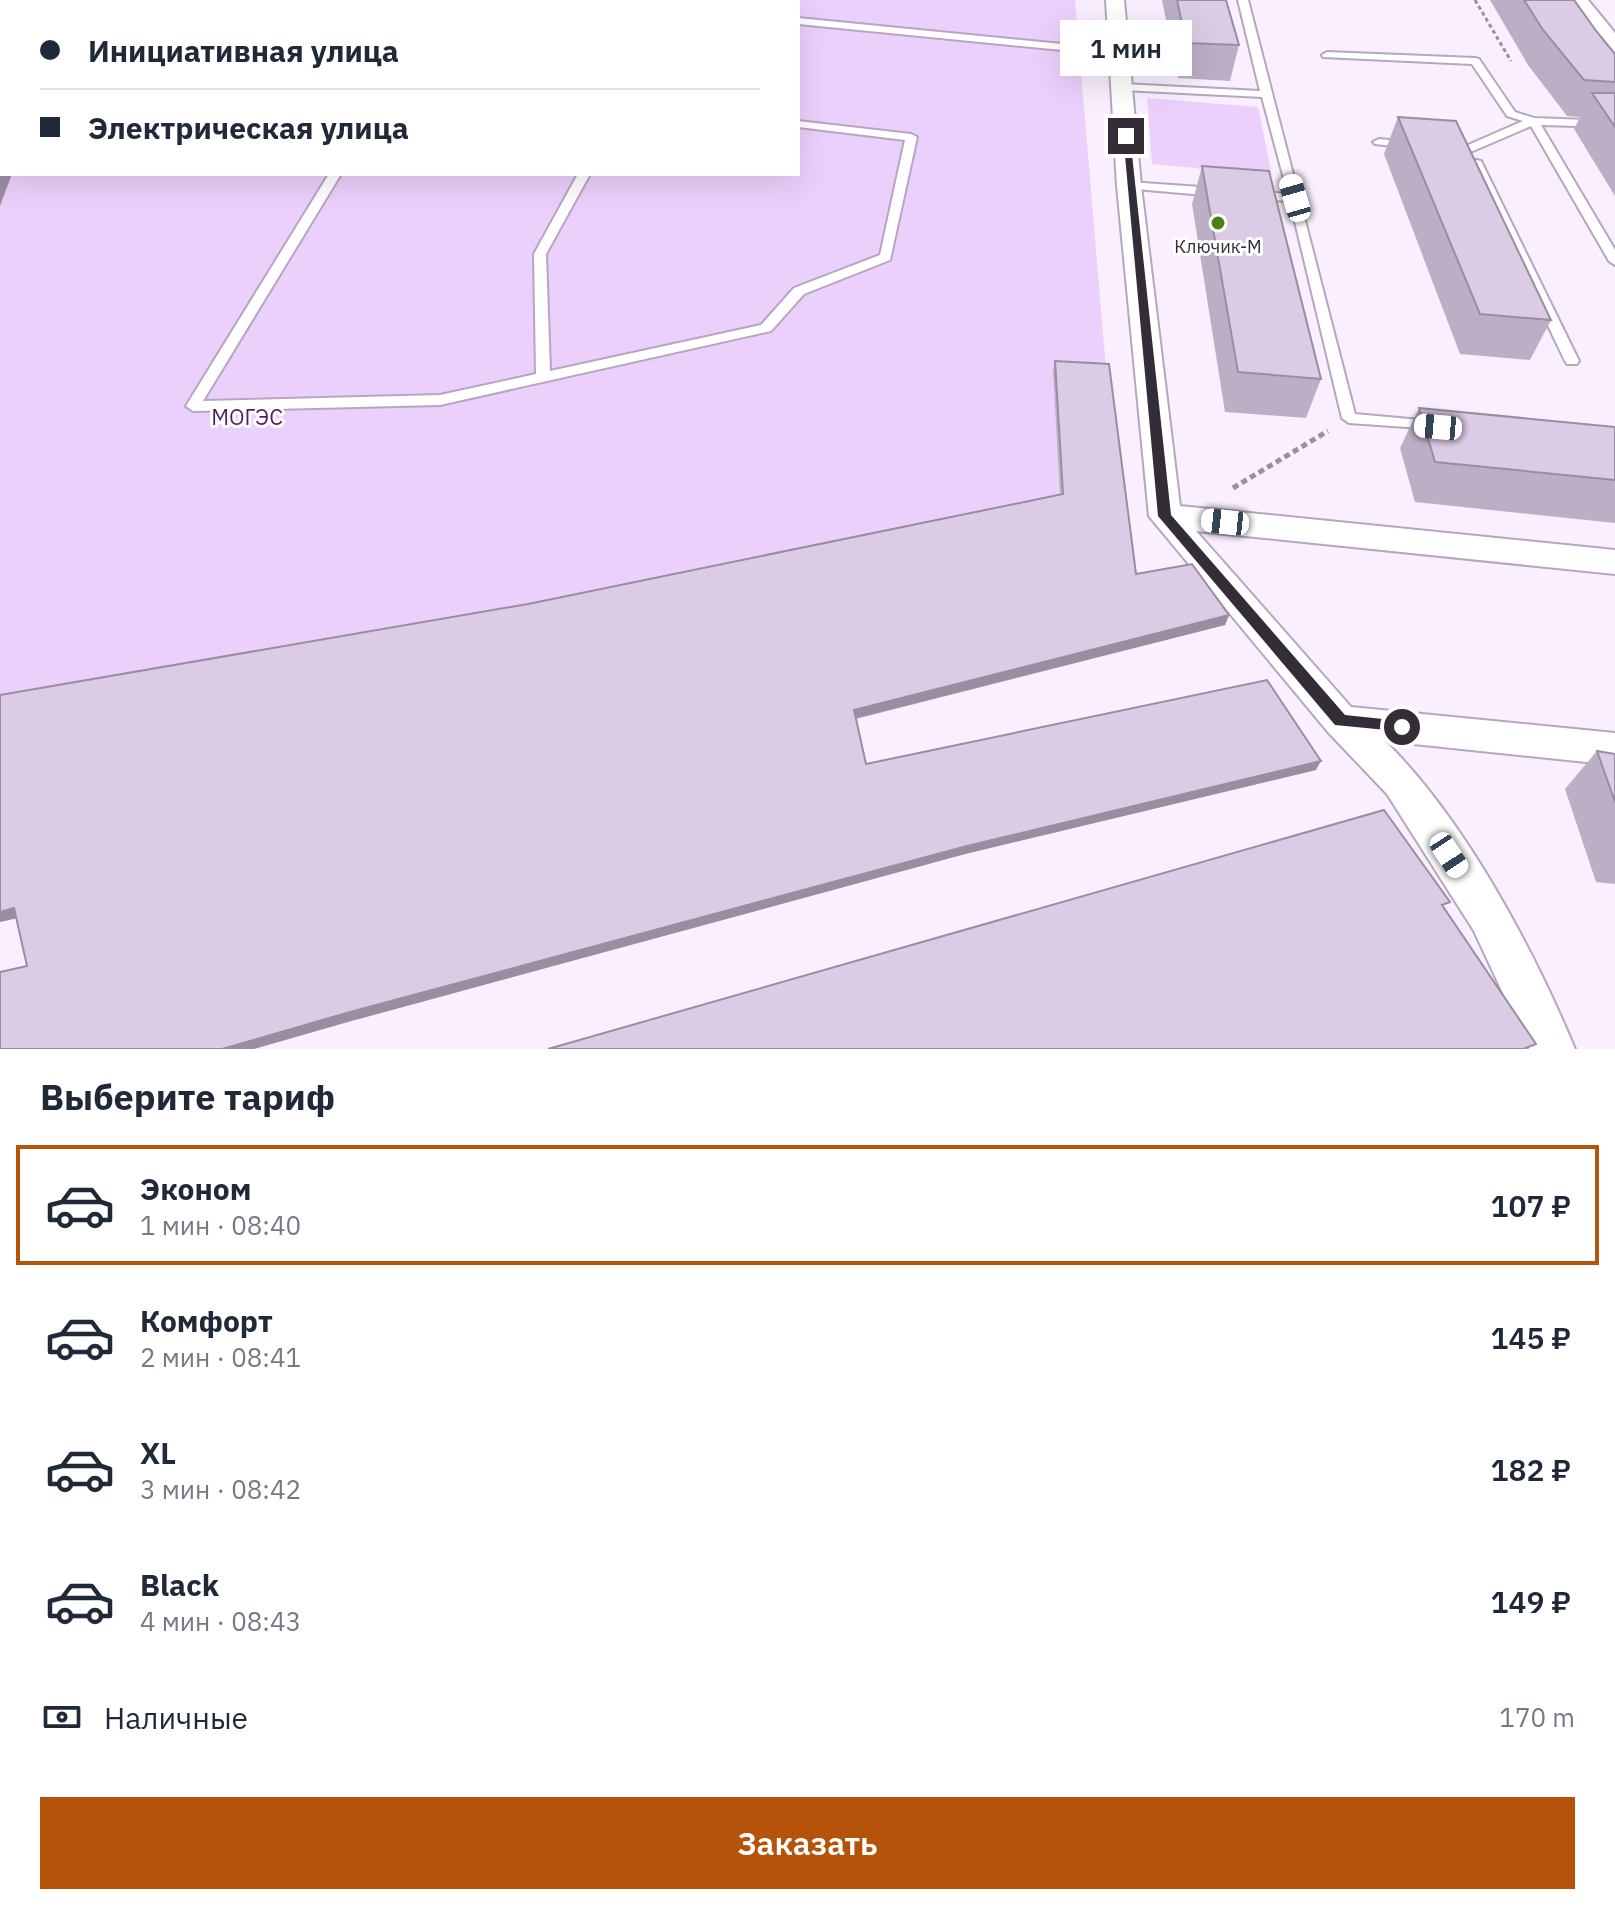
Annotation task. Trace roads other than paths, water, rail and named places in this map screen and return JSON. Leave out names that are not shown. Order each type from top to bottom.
[{"type":"street","points":[[1115,0],[1129,186],[1165,516],[1341,721],[1401,782],[1489,917],[1552,1049]]},
{"type":"street","points":[[1578,0],[1615,46]]},
{"type":"street","points":[[1165,516],[1615,562]]},
{"type":"street","points":[[1341,721],[1615,749]]},
{"type":"lane","points":[[1243,0],[1349,418],[1443,427]]},
{"type":"lane","points":[[800,21],[1062,47]]},
{"type":"lane","points":[[1327,55],[1475,61],[1511,114],[1533,121],[1615,124]]},
{"type":"lane","points":[[1123,87],[1266,94]]},
{"type":"lane","points":[[1439,147],[1469,149],[1533,121]]},
{"type":"lane","points":[[1533,121],[1615,261]]},
{"type":"lane","points":[[334,176],[193,406],[440,400],[766,328],[799,291],[886,257],[911,137],[800,124]]},
{"type":"lane","points":[[1379,142],[1424,146]]},
{"type":"lane","points":[[1469,149],[1572,361]]},
{"type":"lane","points":[[543,378],[540,254],[583,176]]},
{"type":"lane","points":[[1129,186],[1295,198]]},
{"type":"place","name":"Ключик-М","points":[[1218,223]]},
{"type":"park label","name":"МОГЭС","points":[[247,416]]}]
